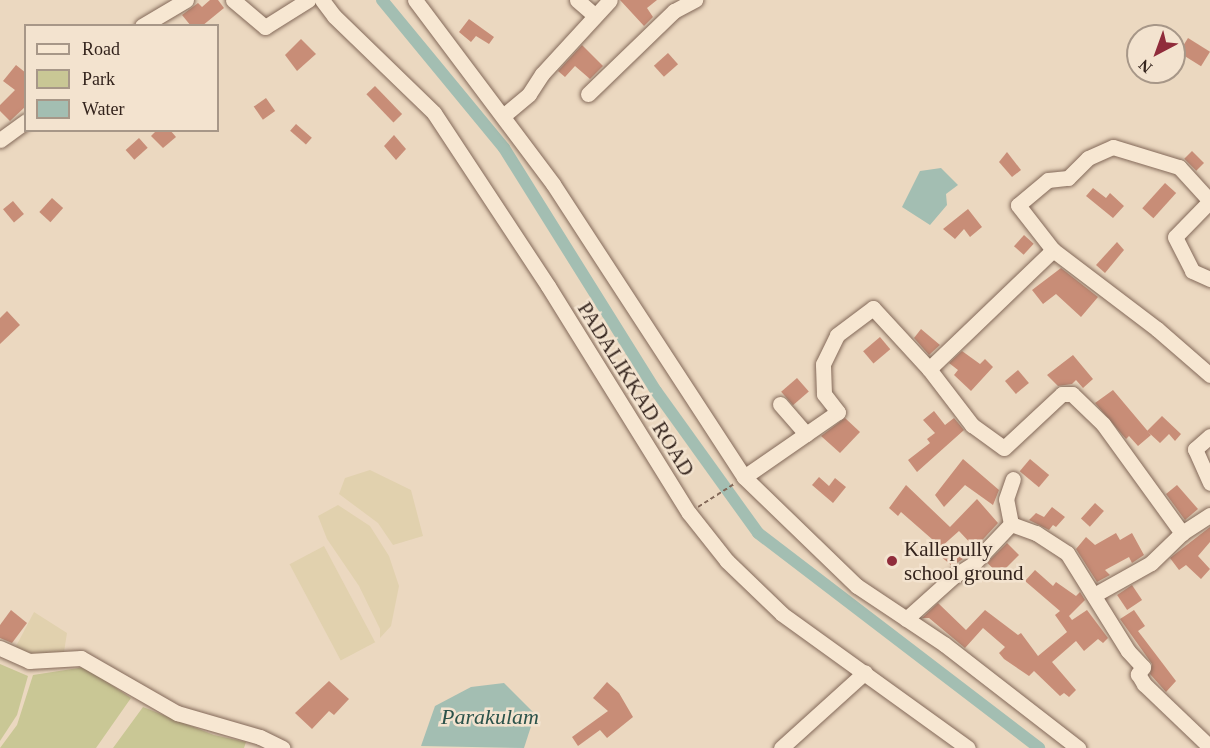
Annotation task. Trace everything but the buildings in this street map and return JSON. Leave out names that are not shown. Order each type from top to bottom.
[{"type":"street","points":[[145,24],[186,0]]},
{"type":"street","points":[[233,0],[265,27],[308,0]]},
{"type":"street","name":"PADALIKKAD ROAD","points":[[322,0],[334,16],[434,113],[548,286],[689,513],[727,561],[782,614],[968,748]]},
{"type":"street","points":[[415,0],[553,184],[744,477],[857,586],[906,619],[1078,748]]},
{"type":"street","points":[[577,0],[594,15]]},
{"type":"street","points":[[503,116],[529,94],[594,15],[610,0]]},
{"type":"street","points":[[588,94],[670,6],[695,0]]},
{"type":"street","points":[[0,140],[24,122]]},
{"type":"street","points":[[1210,279],[1192,271],[1175,237],[1210,201],[1179,167],[1113,147],[1088,158],[1068,178],[1048,180],[1018,205],[1053,250],[1157,329],[1210,375]]},
{"type":"street","points":[[929,369],[1053,250]]},
{"type":"street","points":[[744,477],[765,466],[838,412],[824,394],[823,364],[837,334],[873,308],[929,369],[972,425],[1004,448],[1062,394],[1072,394],[1103,424],[1182,533]]},
{"type":"street","points":[[780,405],[806,434]]},
{"type":"street","points":[[1210,435],[1195,449],[1210,483]]},
{"type":"street","points":[[1011,524],[1006,499],[1013,479]]},
{"type":"street","points":[[1094,595],[1151,562],[1182,533],[1210,515]]},
{"type":"street","points":[[906,619],[954,576],[973,564],[1011,524]]},
{"type":"street","points":[[1011,524],[1054,542],[1067,553],[1128,651],[1143,667],[1138,674],[1144,684],[1210,747]]},
{"type":"street","points":[[0,648],[29,661],[81,658],[177,713],[260,737],[283,748]]},
{"type":"street","points":[[781,748],[865,672]]},
{"type":"path","points":[[689,513],[744,477]]},
{"type":"shaded area","points":[[370,470],[411,490],[423,536],[393,545],[378,523],[339,494],[345,478]]},
{"type":"shaded area","points":[[338,505],[370,526],[389,556],[399,586],[391,626],[380,638],[380,629],[359,586],[327,539],[318,516]]},
{"type":"shaded area","points":[[324,546],[375,642],[341,661],[290,564]]},
{"type":"shaded area","points":[[34,612],[67,633],[64,652],[31,655],[14,650]]},
{"type":"green space","points":[[0,664],[28,676],[17,715],[0,741]]},
{"type":"green space","points":[[85,667],[131,698],[96,748],[0,748],[17,725],[33,675]]},
{"type":"green space","points":[[143,707],[214,735],[246,742],[244,748],[113,748]]},
{"type":"water","points":[[941,168],[958,185],[946,194],[947,205],[930,225],[902,207],[920,171]]},
{"type":"water","name":"Parakulam","points":[[504,683],[535,714],[524,748],[421,746],[435,706],[471,687]]},
{"type":"waterway","points":[[382,0],[504,148],[656,391],[758,533],[1039,748]]},
{"type":"place","name":"Kallepully school ground","points":[[892,561]]}]
